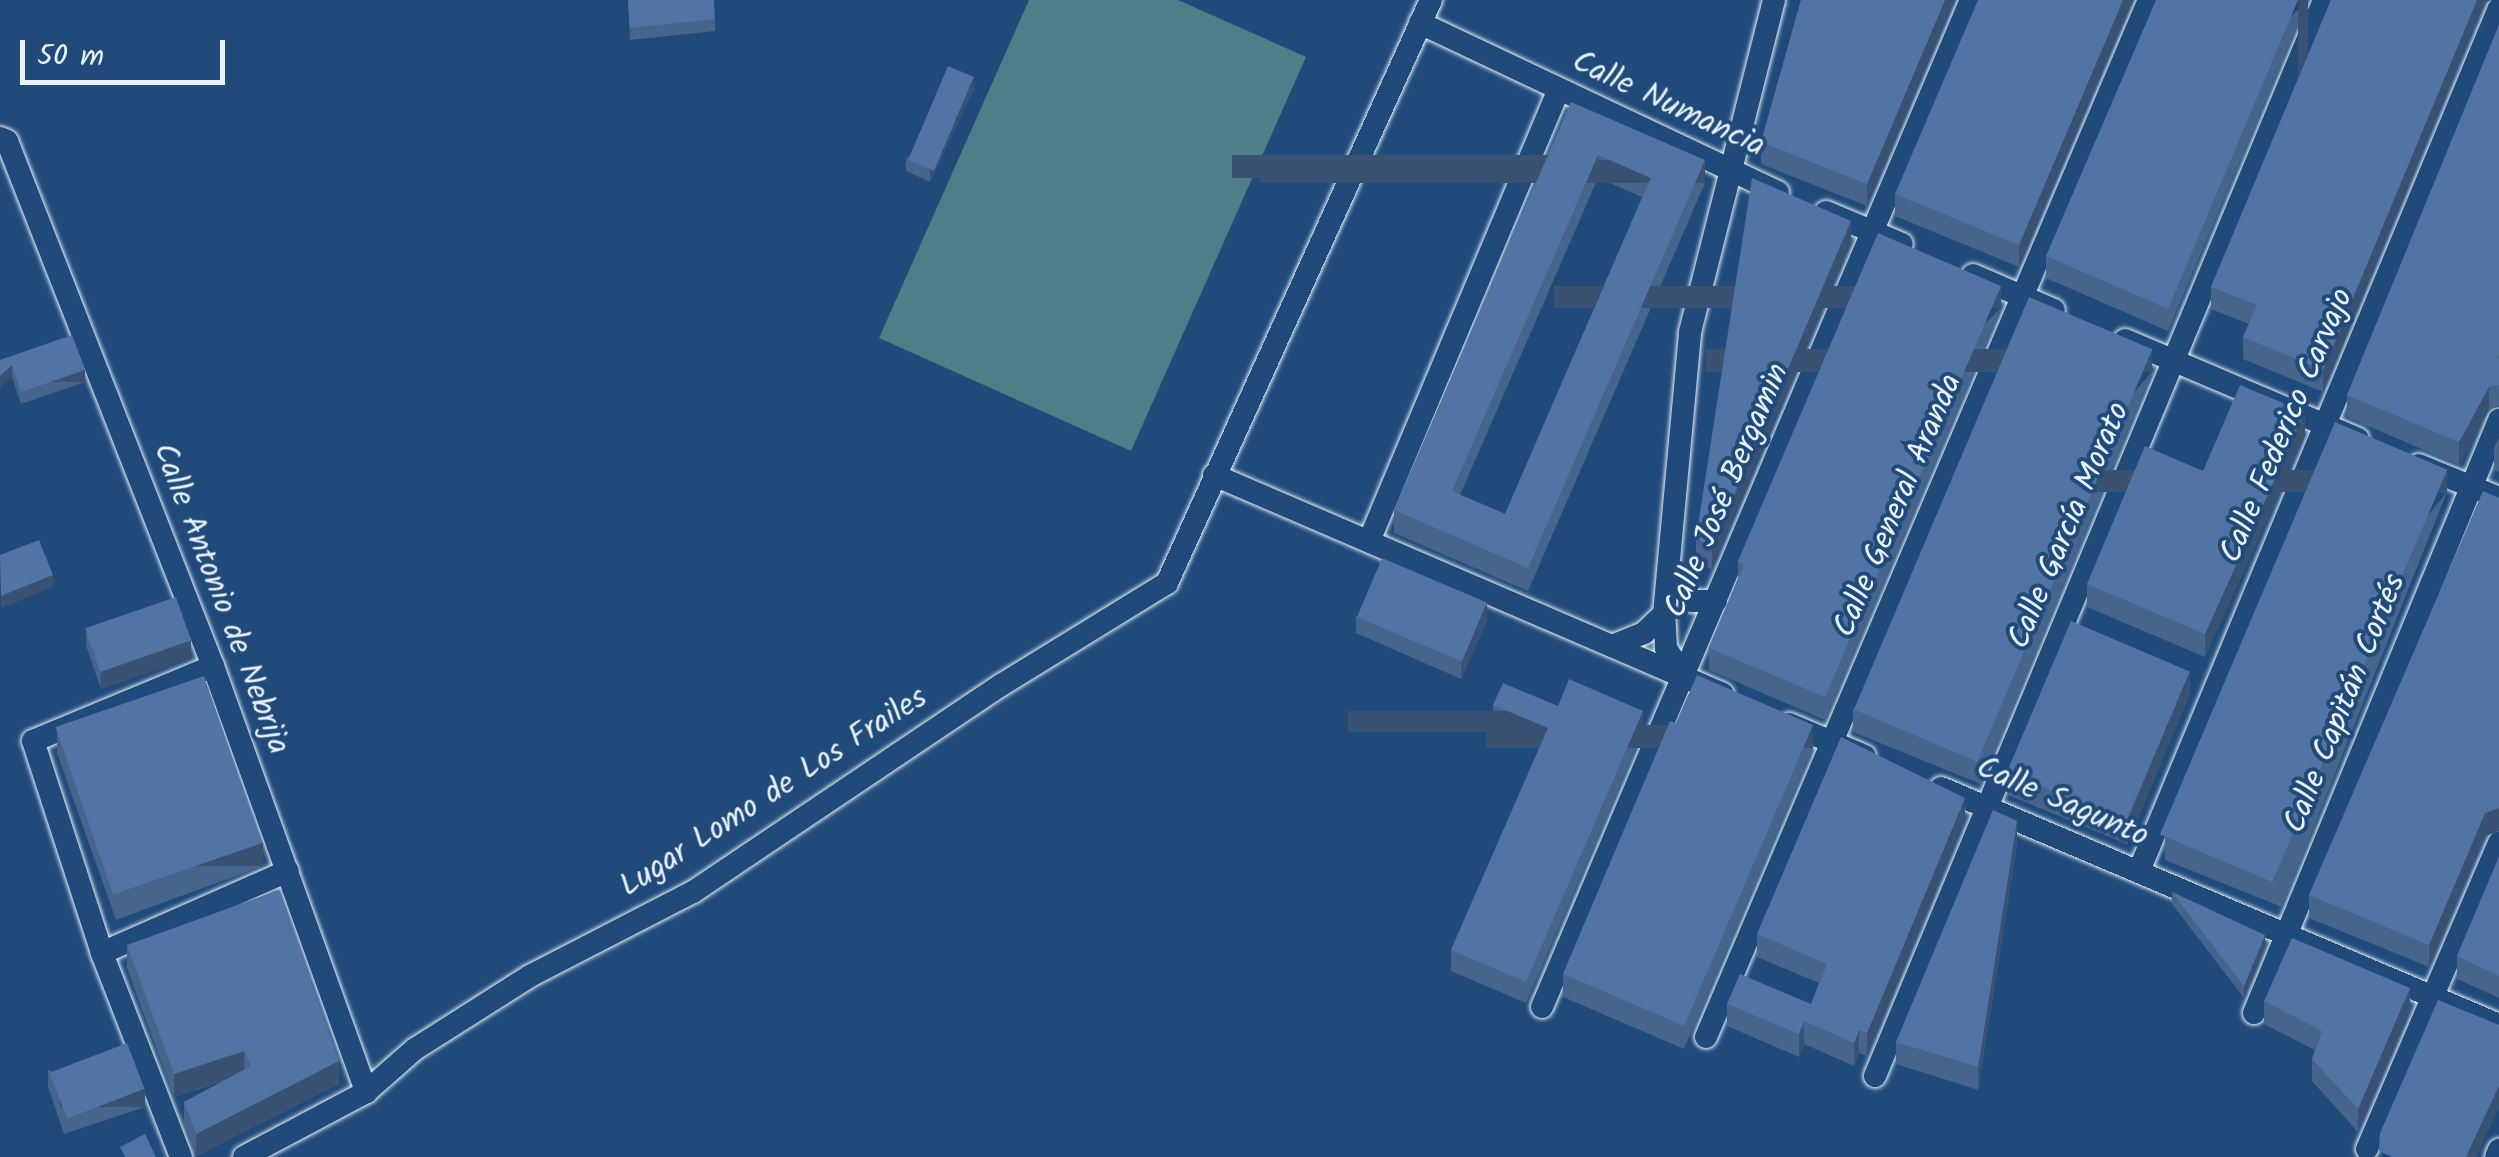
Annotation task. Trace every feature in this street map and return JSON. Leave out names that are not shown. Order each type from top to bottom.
[{"type":"street","points":[[1431,0],[1214,475],[1889,766]]},
{"type":"street","points":[[1684,676],[1666,648],[1664,614],[1690,332],[1774,0]]},
{"type":"street","name":"Calle José Bergamin","points":[[1542,1007],[1971,0]]},
{"type":"street","name":"Calle General Aranda","points":[[1706,1037],[2150,0]]},
{"type":"street","name":"Calle García Morato","points":[[1875,1076],[2324,0]]},
{"type":"street","name":"Calle Federico Carvajo","points":[[2140,871],[2499,8]]},
{"type":"street","name":"Calle Numancia","points":[[1420,22],[1728,170],[2074,319]]},
{"type":"street","points":[[1368,541],[1559,90]]},
{"type":"street","name":"Calle Antonio de Nebrija","points":[[0,138],[7,141],[213,666],[366,1092]]},
{"type":"street","points":[[2108,333],[2499,498]]},
{"type":"street","name":"Calle Capitán Cortés","points":[[2254,1013],[2499,420]]},
{"type":"street","name":"Lugar Lomo de Los Frailes","points":[[244,1157],[366,1092],[431,1038],[530,976],[693,892],[1001,684],[1167,583],[1214,475]]},
{"type":"street","points":[[1670,572],[1693,601],[1716,601]]},
{"type":"street","points":[[1612,646],[1644,634],[1664,614]]},
{"type":"street","points":[[181,1157],[102,953],[33,741],[213,666]]},
{"type":"street","name":"Calle Sagunto","points":[[1922,780],[2499,1024]]},
{"type":"street","points":[[2367,1149],[2499,842]]},
{"type":"street","points":[[102,953],[288,871]]},
{"type":"street","points":[[2496,1157],[2499,1150]]},
{"type":"green space","points":[[1029,0],[1178,0],[1306,57],[1131,451],[879,338]]},
{"type":"building","points":[[628,0],[714,0],[715,19],[630,28]]},
{"type":"building","points":[[1801,0],[1945,0],[1867,184],[1761,142]]},
{"type":"building","points":[[1978,0],[2123,0],[2019,245],[1895,194]]},
{"type":"building","points":[[2156,0],[2298,0],[2168,309],[2046,256]]},
{"type":"building","points":[[2331,0],[2477,0],[2323,370],[2243,337],[2257,305],[2211,287]]},
{"type":"building","points":[[2499,25],[2499,385],[2489,387],[2459,442],[2347,395]]},
{"type":"building","points":[[948,66],[974,77],[934,171],[908,160]]},
{"type":"building","points":[[1571,102],[1705,160],[1528,568],[1394,510]],"holes":[[[1598,155],[1651,178],[1505,514],[1452,491]]]},
{"type":"building","points":[[1752,178],[1851,221],[1712,547],[1696,538]]},
{"type":"building","points":[[1878,233],[2001,286],[1825,697],[1709,648],[1744,565],[1738,561]]},
{"type":"building","points":[[2029,297],[2152,349],[1977,762],[1854,709]]},
{"type":"building","points":[[72,335],[85,370],[21,392],[12,365],[0,376],[0,360]]},
{"type":"building","points":[[2240,385],[2305,412],[2205,634],[2087,584],[2145,446],[2203,471]]},
{"type":"building","points":[[2335,422],[2447,470],[2272,882],[2160,834]]},
{"type":"building","points":[[2483,491],[2499,498],[2499,808],[2485,813],[2429,945],[2309,895]]},
{"type":"building","points":[[39,540],[53,575],[1,596],[0,555]]},
{"type":"building","points":[[1382,558],[1487,603],[1462,661],[1357,617]]},
{"type":"building","points":[[176,597],[191,640],[100,672],[85,628]]},
{"type":"building","points":[[2071,621],[2190,671],[2126,822],[2007,772]]},
{"type":"building","points":[[1697,675],[1813,725],[1684,1026],[1563,974],[1670,721],[1676,723]]},
{"type":"building","points":[[204,676],[262,843],[113,894],[56,727]]},
{"type":"building","points":[[1569,679],[1643,711],[1526,982],[1451,950],[1548,728],[1493,705],[1503,683],[1558,706]]},
{"type":"building","points":[[1841,737],[1965,798],[1867,1033],[1859,1030],[1854,1043],[1804,1021],[1799,1034],[1727,1004],[1740,974],[1811,1004],[1827,964],[1757,934]]},
{"type":"building","points":[[1993,810],[2017,821],[1978,1067],[1896,1042]]},
{"type":"building","points":[[2499,857],[2499,976],[2457,956]]},
{"type":"building","points":[[279,890],[339,1061],[196,1134],[184,1102],[251,1066],[244,1051],[174,1074],[127,945]]},
{"type":"building","points":[[2172,892],[2265,935],[2244,986]]},
{"type":"building","points":[[2292,938],[2410,988],[2358,1109],[2312,1059],[2322,1031],[2264,1001]]},
{"type":"building","points":[[2438,1000],[2499,1025],[2499,1086],[2466,1157],[2392,1157],[2379,1151],[2380,1133]]},
{"type":"building","points":[[127,1043],[145,1089],[67,1118],[50,1073]]},
{"type":"building","points":[[145,1134],[156,1157],[125,1157],[120,1147]]}]
